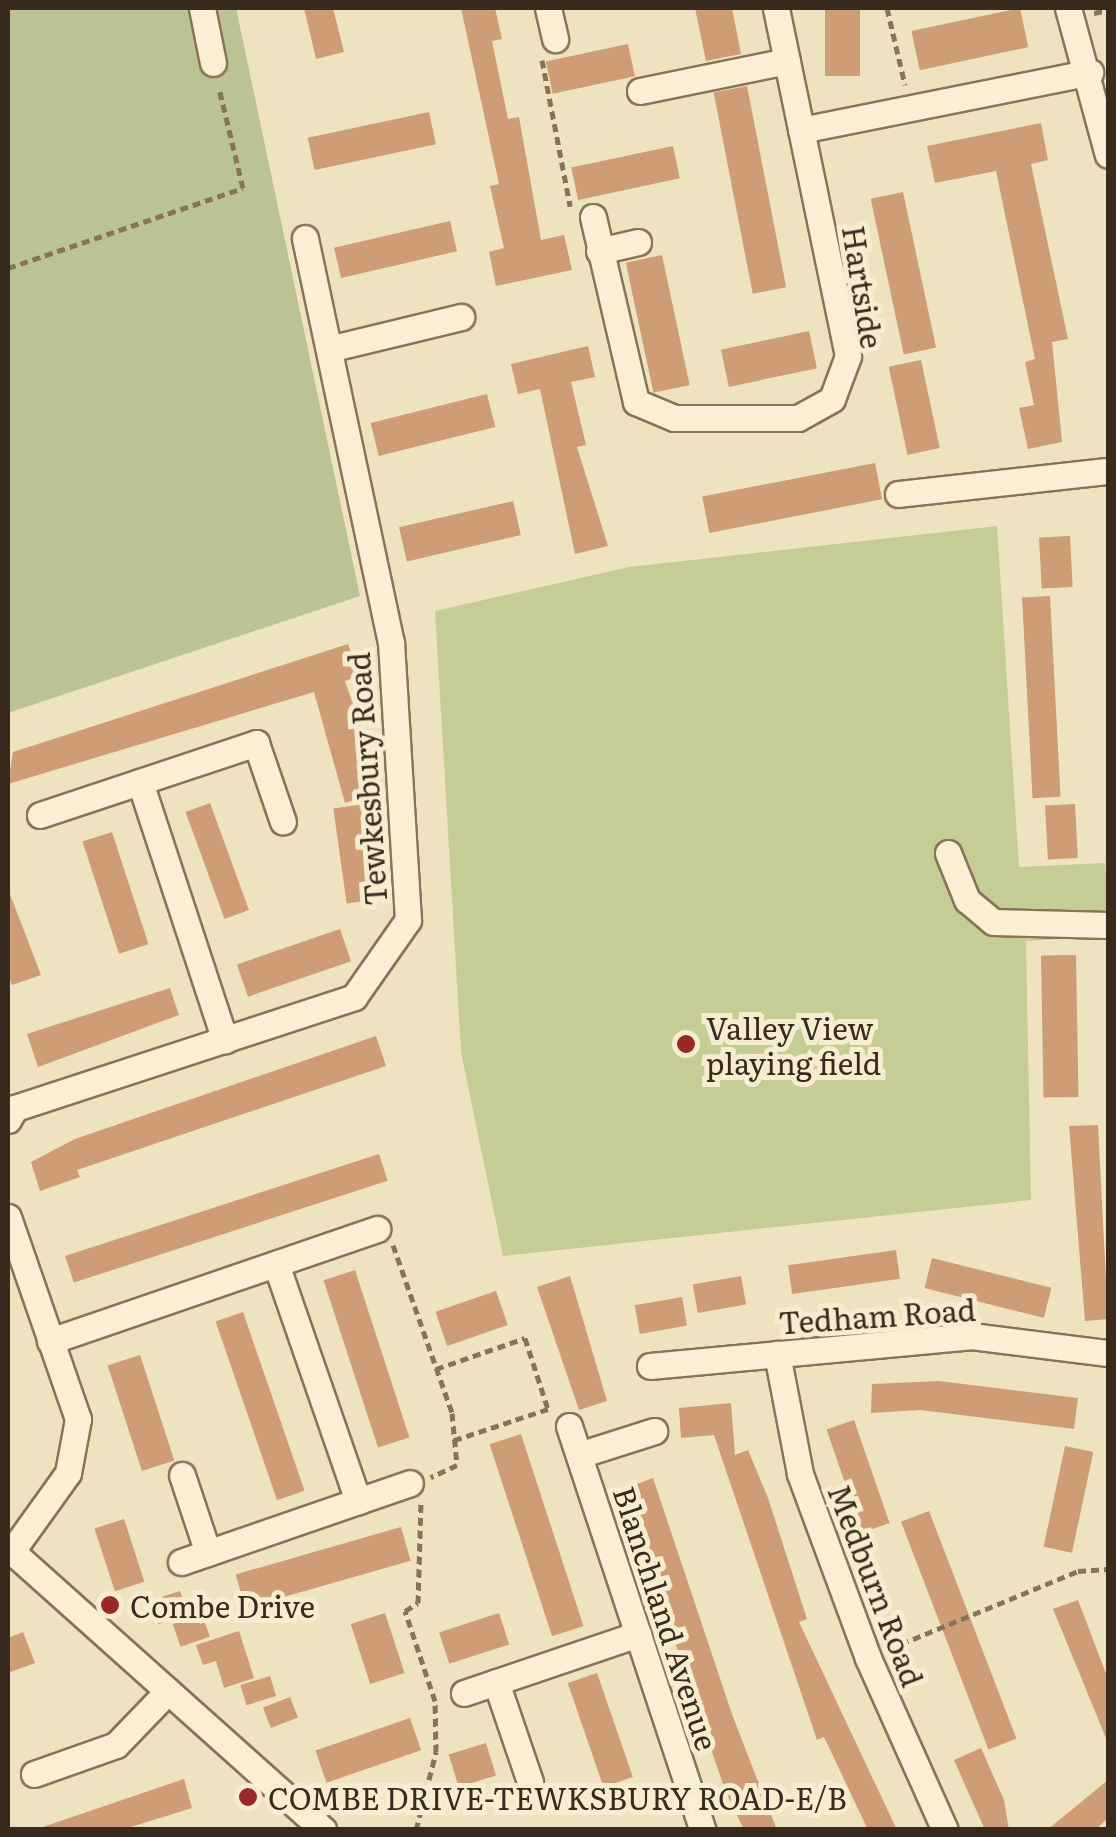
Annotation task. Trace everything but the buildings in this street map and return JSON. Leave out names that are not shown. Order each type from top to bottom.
[{"type":"street","points":[[202,8],[213,64]]},
{"type":"street","points":[[547,42],[548,8]]},
{"type":"street","name":"Hartside","points":[[592,218],[636,402],[674,418],[798,418],[832,399],[848,356],[776,8]]},
{"type":"street","points":[[1068,8],[1090,72],[1108,155]]},
{"type":"street","points":[[640,92],[787,61]]},
{"type":"street","points":[[802,130],[1090,72]]},
{"type":"street","name":"Tewkesbury Road","points":[[10,1105],[354,996],[408,920],[391,643],[332,348],[305,238]]},
{"type":"street","points":[[599,251],[638,242]]},
{"type":"street","points":[[332,348],[461,318]]},
{"type":"street","points":[[898,494],[1108,471]]},
{"type":"street","points":[[40,815],[256,743],[283,822]]},
{"type":"street","points":[[140,782],[225,1040]]},
{"type":"street","points":[[948,853],[967,900],[993,922],[1108,925]]},
{"type":"street","points":[[8,1218],[78,1419],[75,1451],[50,1504],[10,1550],[323,1830]]},
{"type":"street","points":[[50,1341],[377,1229]]},
{"type":"street","points":[[276,1264],[358,1501]]},
{"type":"street","name":"Tedham Road","points":[[650,1366],[972,1336],[1108,1353]]},
{"type":"street","name":"Medburn Road","points":[[776,1354],[800,1474],[868,1658],[945,1830]]},
{"type":"street","name":"Blanchland Avenue","points":[[569,1426],[703,1830]]},
{"type":"street","points":[[579,1455],[654,1431]]},
{"type":"street","points":[[182,1475],[208,1552]]},
{"type":"street","points":[[181,1562],[410,1483]]},
{"type":"street","points":[[464,1693],[638,1634]]},
{"type":"street","points":[[496,1682],[530,1782]]},
{"type":"street","points":[[34,1774],[116,1746],[168,1691]]},
{"type":"path","points":[[888,8],[910,108]]},
{"type":"path","points":[[547,42],[572,219],[592,218]]},
{"type":"path","points":[[8,268],[243,188],[213,64]]},
{"type":"path","points":[[377,1229],[386,1226],[436,1369],[457,1465],[421,1482],[418,1603],[405,1611],[435,1702],[436,1752],[416,1830]]},
{"type":"path","points":[[436,1369],[525,1338],[548,1408],[454,1440]]},
{"type":"path","points":[[868,1658],[1078,1571],[1108,1570]]},
{"type":"green space","points":[[8,8],[236,8],[360,596],[8,713]]},
{"type":"green space","points":[[997,526],[1019,867],[1105,863],[1108,913],[1108,936],[1026,941],[1031,1200],[503,1256],[461,1052],[435,611],[629,567]]},
{"type":"place","name":"Valley View playing field","points":[[686,1044]]},
{"type":"place","name":"Combe Drive","points":[[110,1605]]},
{"type":"place","name":"COMBE DRIVE-TEWKSBURY ROAD-E/B","points":[[248,1797]]}]
